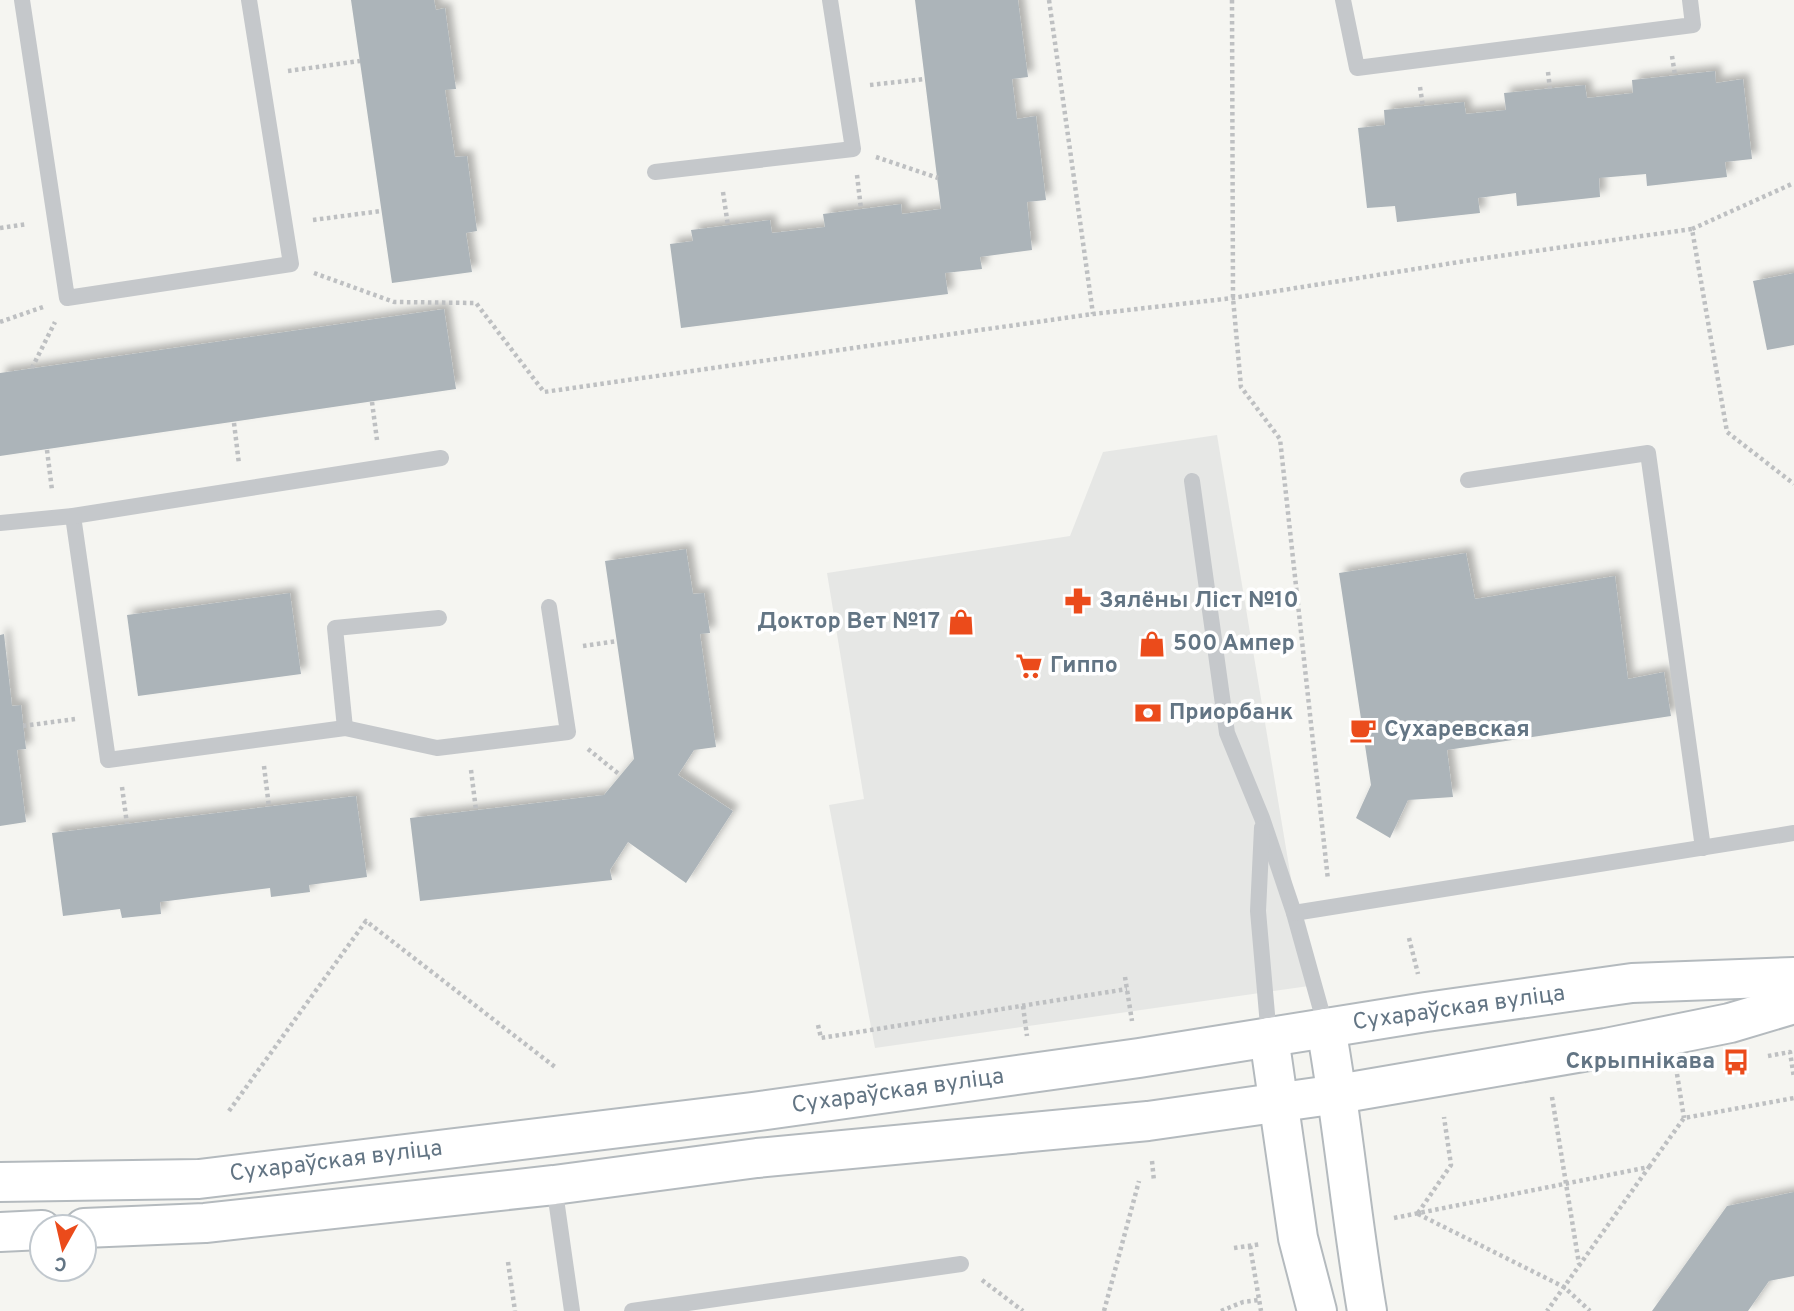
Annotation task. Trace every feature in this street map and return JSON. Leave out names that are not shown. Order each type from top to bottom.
[{"type":"main road","name":"Сухараўская вуліца","points":[[0,1182],[199,1179],[752,1112],[1139,1059],[1326,1028],[1632,984],[1794,977]]},
{"type":"main road","name":"Сухараўская вуліца","points":[[98,1227],[205,1223],[554,1185],[757,1158],[1148,1121],[1338,1094],[1606,1048],[1730,1023],[1794,1004]]},
{"type":"main road","points":[[1326,1028],[1338,1094],[1353,1227],[1367,1311]]},
{"type":"main road","points":[[1269,1037],[1298,1238],[1317,1311]]},
{"type":"main road","points":[[0,1232],[28,1231]]},
{"type":"lane","points":[[22,0],[67,298],[290,264],[249,0]]},
{"type":"lane","points":[[655,172],[853,149],[830,0]]},
{"type":"lane","points":[[1343,0],[1357,68],[1693,25],[1690,0]]},
{"type":"lane","points":[[1468,480],[1648,453],[1703,848]]},
{"type":"lane","points":[[0,523],[55,519],[441,458]]},
{"type":"lane","points":[[1192,481],[1227,733],[1262,818],[1294,914],[1326,1028]]},
{"type":"lane","points":[[73,516],[108,760],[345,727],[438,748],[568,732],[549,607]]},
{"type":"lane","points":[[345,727],[335,628],[439,618]]},
{"type":"lane","points":[[1262,818],[1258,911],[1269,1037]]},
{"type":"lane","points":[[1294,914],[1794,833]]},
{"type":"lane","points":[[554,1185],[572,1311]]},
{"type":"lane","points":[[632,1311],[961,1264]]},
{"type":"path","points":[[1049,0],[1093,314]]},
{"type":"path","points":[[1232,0],[1233,298],[1241,387],[1280,439],[1331,909]]},
{"type":"path","points":[[261,75],[360,61]]},
{"type":"path","points":[[843,88],[925,79]]},
{"type":"path","points":[[853,149],[938,178]]},
{"type":"path","points":[[290,264],[394,302],[476,303],[544,392],[1093,314],[1233,298],[1478,259],[1692,229],[1794,183]]},
{"type":"path","points":[[284,223],[381,211]]},
{"type":"path","points":[[1692,229],[1727,432],[1794,484]]},
{"type":"path","points":[[0,322],[67,298]]},
{"type":"path","points":[[32,368],[67,298]]},
{"type":"path","points":[[372,402],[381,467]]},
{"type":"path","points":[[234,423],[242,490]]},
{"type":"path","points":[[47,450],[55,519]]},
{"type":"path","points":[[23,726],[102,716]]},
{"type":"path","points":[[568,732],[620,775]]},
{"type":"path","points":[[261,739],[269,807]]},
{"type":"path","points":[[468,744],[476,810]]},
{"type":"path","points":[[119,759],[128,824]]},
{"type":"path","points":[[229,1111],[366,921],[555,1068]]},
{"type":"path","points":[[818,1025],[821,1038],[1126,989]]},
{"type":"path","points":[[1790,1052],[1794,1077]]},
{"type":"path","points":[[1677,1072],[1684,1118]]},
{"type":"path","points":[[1551,1094],[1579,1265]]},
{"type":"path","points":[[1547,1311],[1684,1118],[1794,1098]]},
{"type":"path","points":[[1418,1213],[1451,1166],[1443,1114]]},
{"type":"path","points":[[1418,1213],[1649,1167]]},
{"type":"path","points":[[1104,1311],[1139,1181]]},
{"type":"path","points":[[1418,1213],[1564,1287],[1590,1311]]},
{"type":"path","points":[[1250,1245],[1261,1311]]},
{"type":"path","points":[[508,1262],[515,1311]]},
{"type":"path","points":[[961,1264],[1023,1311]]},
{"type":"path","points":[[1221,1311],[1259,1300]]},
{"type":"shaded area","points":[[1217,435],[1309,986],[875,1048],[829,805],[864,799],[827,573],[1070,536],[1103,452]]},
{"type":"building","points":[[351,0],[434,0],[436,10],[445,8],[456,89],[445,90],[455,157],[467,156],[477,231],[466,233],[472,272],[392,283]]},
{"type":"building","points":[[915,0],[1018,0],[1028,77],[1012,79],[1017,119],[1036,116],[1046,200],[1027,202],[1032,250],[980,257],[982,269],[945,273],[948,294],[681,328],[670,244],[693,241],[691,230],[770,220],[772,233],[825,227],[823,214],[901,204],[902,214],[941,209]]},
{"type":"building","points":[[1715,71],[1716,83],[1743,79],[1752,159],[1725,162],[1727,177],[1647,186],[1646,174],[1599,178],[1600,197],[1517,206],[1516,193],[1478,198],[1480,213],[1397,222],[1395,206],[1367,208],[1358,128],[1385,125],[1384,110],[1464,102],[1466,114],[1506,110],[1504,93],[1585,85],[1587,98],[1633,93],[1632,80]]},
{"type":"building","points":[[1794,273],[1794,345],[1767,350],[1753,281]]},
{"type":"building","points":[[444,309],[456,389],[0,456],[0,373]]},
{"type":"building","points":[[686,549],[693,594],[704,593],[710,633],[700,634],[716,747],[694,750],[678,775],[733,811],[686,883],[628,842],[610,870],[612,880],[420,901],[410,818],[604,795],[634,759],[605,561]]},
{"type":"building","points":[[1466,553],[1475,599],[1615,576],[1628,679],[1664,672],[1671,716],[1447,750],[1453,797],[1408,800],[1390,838],[1356,818],[1371,785],[1339,573]]},
{"type":"building","points":[[290,593],[301,674],[138,696],[127,615]]},
{"type":"building","points":[[4,634],[12,706],[21,705],[26,749],[17,750],[26,822],[0,826],[0,635]]},
{"type":"building","points":[[356,796],[367,877],[309,885],[310,892],[271,897],[270,888],[160,902],[161,914],[122,918],[120,909],[63,916],[52,833]]},
{"type":"building","points":[[1794,1192],[1794,1276],[1769,1281],[1748,1311],[1652,1311],[1727,1206]]},
{"type":"place","name":"Зялёны Ліст №10","points":[[1078,601]]},
{"type":"place","name":"Доктор Вет №17","points":[[961,622]]},
{"type":"place","name":"500 Ампер","points":[[1152,644]]},
{"type":"place","name":"Гиппо","points":[[1029,666]]},
{"type":"place","name":"Приорбанк","points":[[1148,713]]},
{"type":"place","name":"Сухаревская","points":[[1363,730]]},
{"type":"place","name":"Скрыпнікава","points":[[1736,1062]]}]
